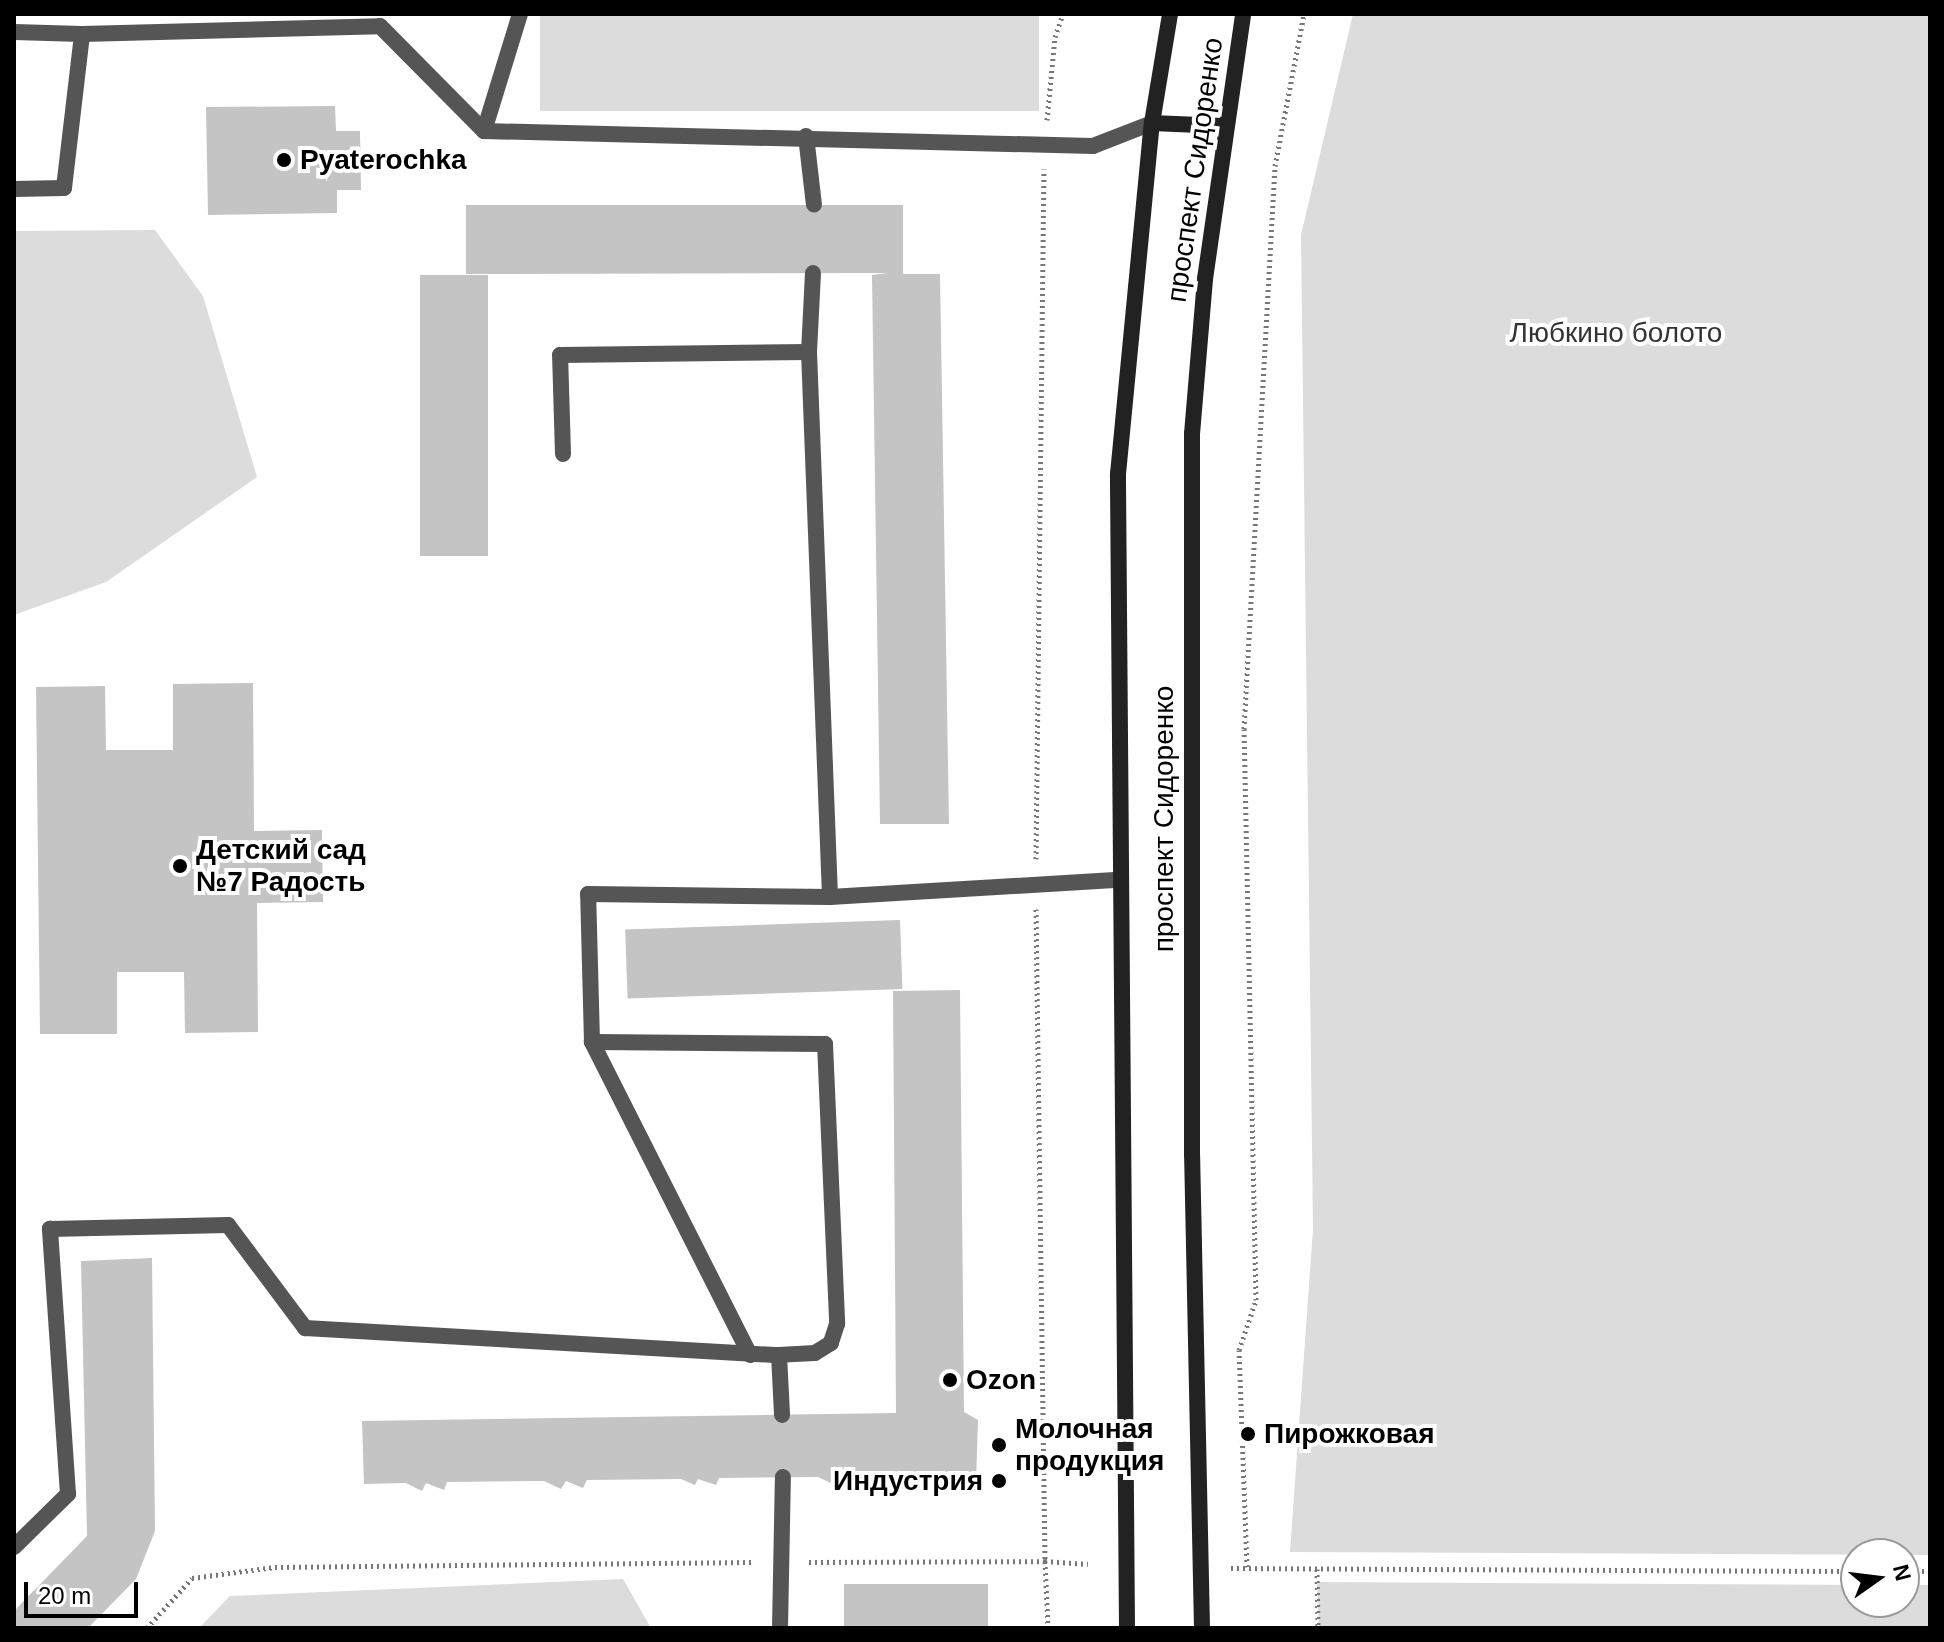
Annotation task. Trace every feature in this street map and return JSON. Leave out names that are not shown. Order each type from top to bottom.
[{"type":"main road","name":"проспект Сидоренко","points":[[1127,1628],[1118,474],[1152,123],[1170,14]]},
{"type":"main road","name":"проспект Сидоренко","points":[[1202,1628],[1191,1094],[1192,434],[1223,126],[1243,14]]},
{"type":"main road","points":[[1152,123],[1223,126]]},
{"type":"lane","points":[[484,131],[520,14]]},
{"type":"lane","points":[[14,32],[82,34],[380,26],[484,131],[1045,141],[1093,146],[1152,123]]},
{"type":"lane","points":[[14,189],[64,188],[82,34]]},
{"type":"lane","points":[[806,136],[814,205]]},
{"type":"lane","points":[[813,273],[809,352],[830,897]]},
{"type":"lane","points":[[563,454],[560,355],[809,352]]},
{"type":"lane","points":[[750,1355],[592,1042],[588,894],[830,897],[1119,880]]},
{"type":"lane","points":[[14,1547],[68,1494],[50,1229],[228,1225],[305,1328],[750,1355],[815,1353],[831,1343],[837,1324],[825,1044],[592,1042]]},
{"type":"lane","points":[[779,1355],[782,1415]]},
{"type":"lane","points":[[780,1628],[783,1477]]},
{"type":"path","points":[[1048,1627],[1036,883],[1045,141],[1055,37],[1063,14]]},
{"type":"path","points":[[1247,1567],[1239,1350],[1256,1300],[1244,729],[1275,166],[1304,14]]},
{"type":"path","points":[[147,1628],[192,1578],[275,1567],[1045,1561],[1088,1564]]},
{"type":"path","points":[[1231,1568],[1840,1571]]},
{"type":"path","points":[[1317,1569],[1318,1628]]},
{"type":"green space","points":[[540,14],[1039,14],[1039,111],[540,111]]},
{"type":"green space","name":"Любкино болото","points":[[1353,14],[1930,14],[1930,1555],[1920,1555],[1920,1538],[1840,1538],[1840,1555],[1290,1552],[1313,1229],[1301,235]]},
{"type":"green space","points":[[155,230],[203,296],[257,477],[106,582],[14,615],[14,231]]},
{"type":"green space","points":[[623,1579],[651,1628],[199,1628],[230,1596]]},
{"type":"green space","points":[[1317,1582],[1840,1585],[1840,1618],[1920,1618],[1920,1585],[1930,1585],[1930,1628],[1319,1628]]},
{"type":"building","name":"Pyaterochka","points":[[335,106],[336,131],[360,131],[361,190],[337,190],[337,213],[208,215],[206,107]]},
{"type":"building","points":[[466,205],[903,205],[903,274],[940,274],[949,824],[880,824],[872,275],[887,273],[466,274]]},
{"type":"building","points":[[420,275],[488,275],[488,556],[420,556]]},
{"type":"building","name":"Детский сад №7 Радость","points":[[253,683],[254,831],[322,830],[323,902],[257,903],[258,1032],[185,1033],[184,972],[117,972],[117,1034],[40,1034],[36,687],[105,686],[106,750],[173,750],[173,684]]},
{"type":"building","points":[[900,920],[902,989],[628,999],[625,930]]},
{"type":"building","points":[[960,990],[964,1412],[978,1420],[976,1483],[911,1487],[911,1476],[860,1476],[856,1484],[839,1476],[835,1485],[818,1477],[719,1478],[716,1485],[698,1479],[695,1485],[681,1479],[587,1480],[583,1488],[566,1481],[561,1489],[544,1481],[447,1482],[444,1490],[426,1483],[422,1491],[406,1483],[364,1484],[362,1421],[896,1413],[893,991]]},
{"type":"building","points":[[152,1258],[155,1531],[136,1579],[88,1628],[14,1628],[14,1611],[87,1536],[81,1261]]},
{"type":"building","points":[[844,1584],[988,1584],[988,1628],[844,1628]]},
{"type":"place","name":"Pyaterochka","points":[[284,160]]},
{"type":"place","name":"Детский сад №7 Радость","points":[[180,866]]},
{"type":"place","name":"Ozon","points":[[950,1380]]},
{"type":"place","name":"Пирожковая","points":[[1248,1434]]},
{"type":"place","name":"Молочная продукция","points":[[999,1445]]},
{"type":"place","name":"Индустрия","points":[[999,1481]]}]
